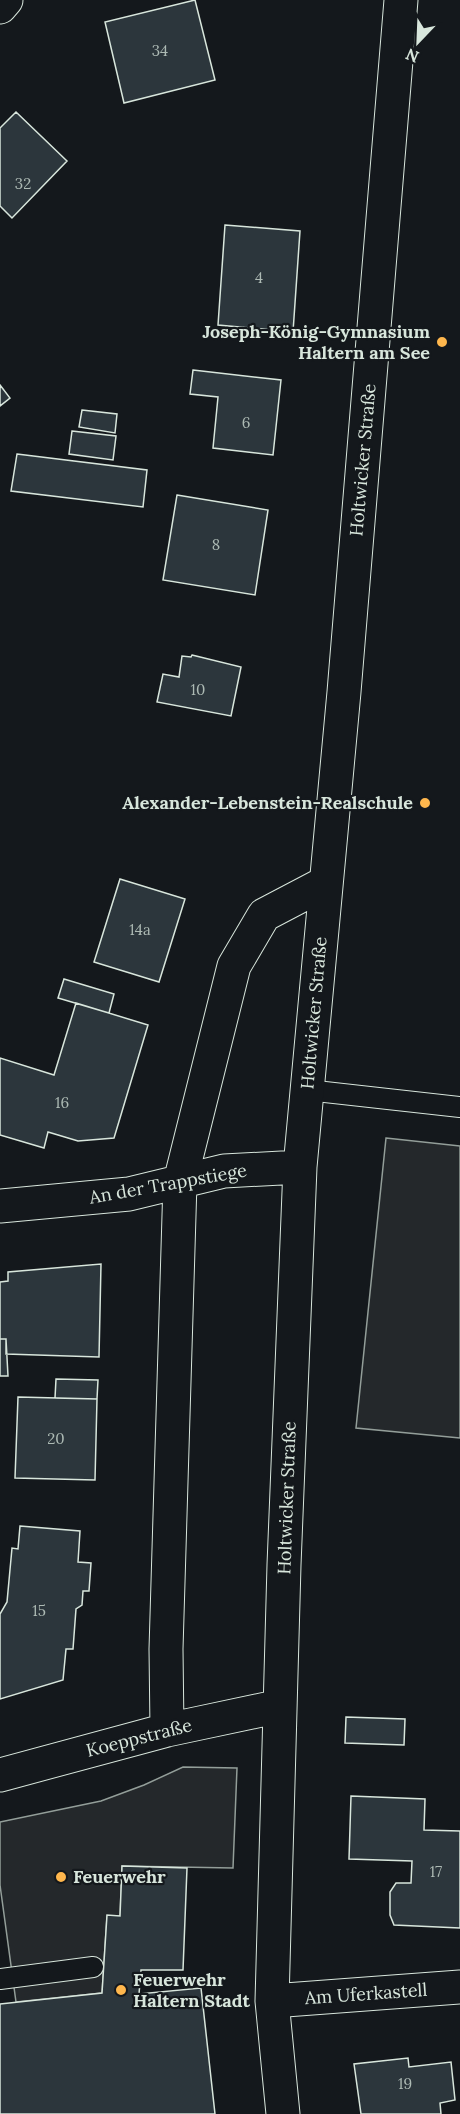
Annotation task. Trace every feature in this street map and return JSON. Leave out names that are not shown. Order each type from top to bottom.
[{"type":"street","points":[[0,7],[6,0]]},
{"type":"street","name":"Holtwicker Straße","points":[[283,2114],[272,2001],[280,1707],[300,1167],[346,668],[401,0]]},
{"type":"street","points":[[167,1730],[166,1649],[180,1182],[234,966],[264,915],[325,883]]},
{"type":"street","name":"An der Trappstiege","points":[[0,1206],[129,1194],[224,1171],[300,1167]]},
{"type":"street","name":"Koeppstraße","points":[[0,1775],[167,1730],[280,1707]]},
{"type":"street","name":"Am Uferkastell","points":[[272,2001],[460,1987]]},
{"type":"lane","points":[[307,1090],[460,1107]]},
{"type":"lane","points":[[0,1979],[93,1966]]},
{"type":"shaded area","points":[[386,1138],[460,1146],[460,1438],[356,1428]]},
{"type":"shaded area","name":"Feuerwehr","points":[[183,1767],[237,1768],[233,1868],[122,1866],[120,1916],[107,1916],[102,1993],[16,2002],[0,1885],[0,1822],[101,1801]]},
{"type":"building","points":[[195,0],[215,80],[124,103],[105,22]]},
{"type":"building","points":[[16,112],[67,161],[12,218],[0,206],[0,128]]},
{"type":"building","points":[[225,225],[300,231],[293,332],[218,325]]},
{"type":"building","points":[[193,370],[281,380],[273,455],[213,448],[218,397],[190,394]]},
{"type":"building","points":[[0,385],[10,398],[0,406]]},
{"type":"building","points":[[82,410],[117,414],[115,433],[79,427]]},
{"type":"building","points":[[72,431],[116,436],[113,460],[69,454]]},
{"type":"building","points":[[17,454],[147,470],[143,507],[11,491]]},
{"type":"building","points":[[177,495],[268,510],[255,595],[163,580]]},
{"type":"building","points":[[192,655],[241,667],[231,716],[157,702],[163,674],[179,677],[182,656],[191,657]]},
{"type":"building","points":[[120,879],[185,899],[159,982],[94,962]]},
{"type":"building","points":[[64,979],[114,994],[109,1013],[58,998]]},
{"type":"building","points":[[76,1003],[148,1025],[114,1138],[78,1141],[48,1132],[44,1148],[0,1135],[0,1058],[54,1075]]},
{"type":"building","points":[[101,1264],[99,1357],[6,1354],[6,1339],[0,1339],[0,1282],[8,1281],[8,1272]]},
{"type":"building","points":[[0,1339],[6,1339],[8,1376],[0,1376]]},
{"type":"building","points":[[56,1379],[98,1380],[97,1399],[55,1398]]},
{"type":"building","points":[[18,1397],[97,1399],[95,1480],[15,1478]]},
{"type":"building","points":[[20,1526],[80,1531],[78,1562],[91,1563],[89,1591],[83,1591],[82,1605],[76,1609],[73,1649],[66,1649],[63,1680],[0,1699],[0,1614],[7,1602],[12,1548],[18,1549]]},
{"type":"building","points":[[346,1717],[405,1719],[404,1745],[345,1743]]},
{"type":"building","points":[[351,1796],[425,1799],[424,1830],[460,1831],[460,1928],[394,1925],[390,1915],[390,1892],[396,1883],[411,1883],[412,1861],[349,1859]]},
{"type":"building","name":"Feuerwehr Haltern Stadt","points":[[122,1866],[187,1868],[183,1970],[141,1970],[139,1994],[201,1988],[215,2114],[0,2114],[0,2004],[102,1993],[107,1915],[120,1916]]},
{"type":"building","points":[[408,2058],[409,2067],[451,2062],[455,2100],[440,2103],[441,2114],[361,2114],[354,2064]]},
{"type":"place","name":"Joseph-König-Gymnasium Haltern am See","points":[[442,342]]},
{"type":"place","name":"Alexander-Lebenstein-Realschule","points":[[425,803]]},
{"type":"place","name":"Feuerwehr","points":[[61,1877]]},
{"type":"place","name":"Feuerwehr Haltern Stadt","points":[[121,1990]]}]
